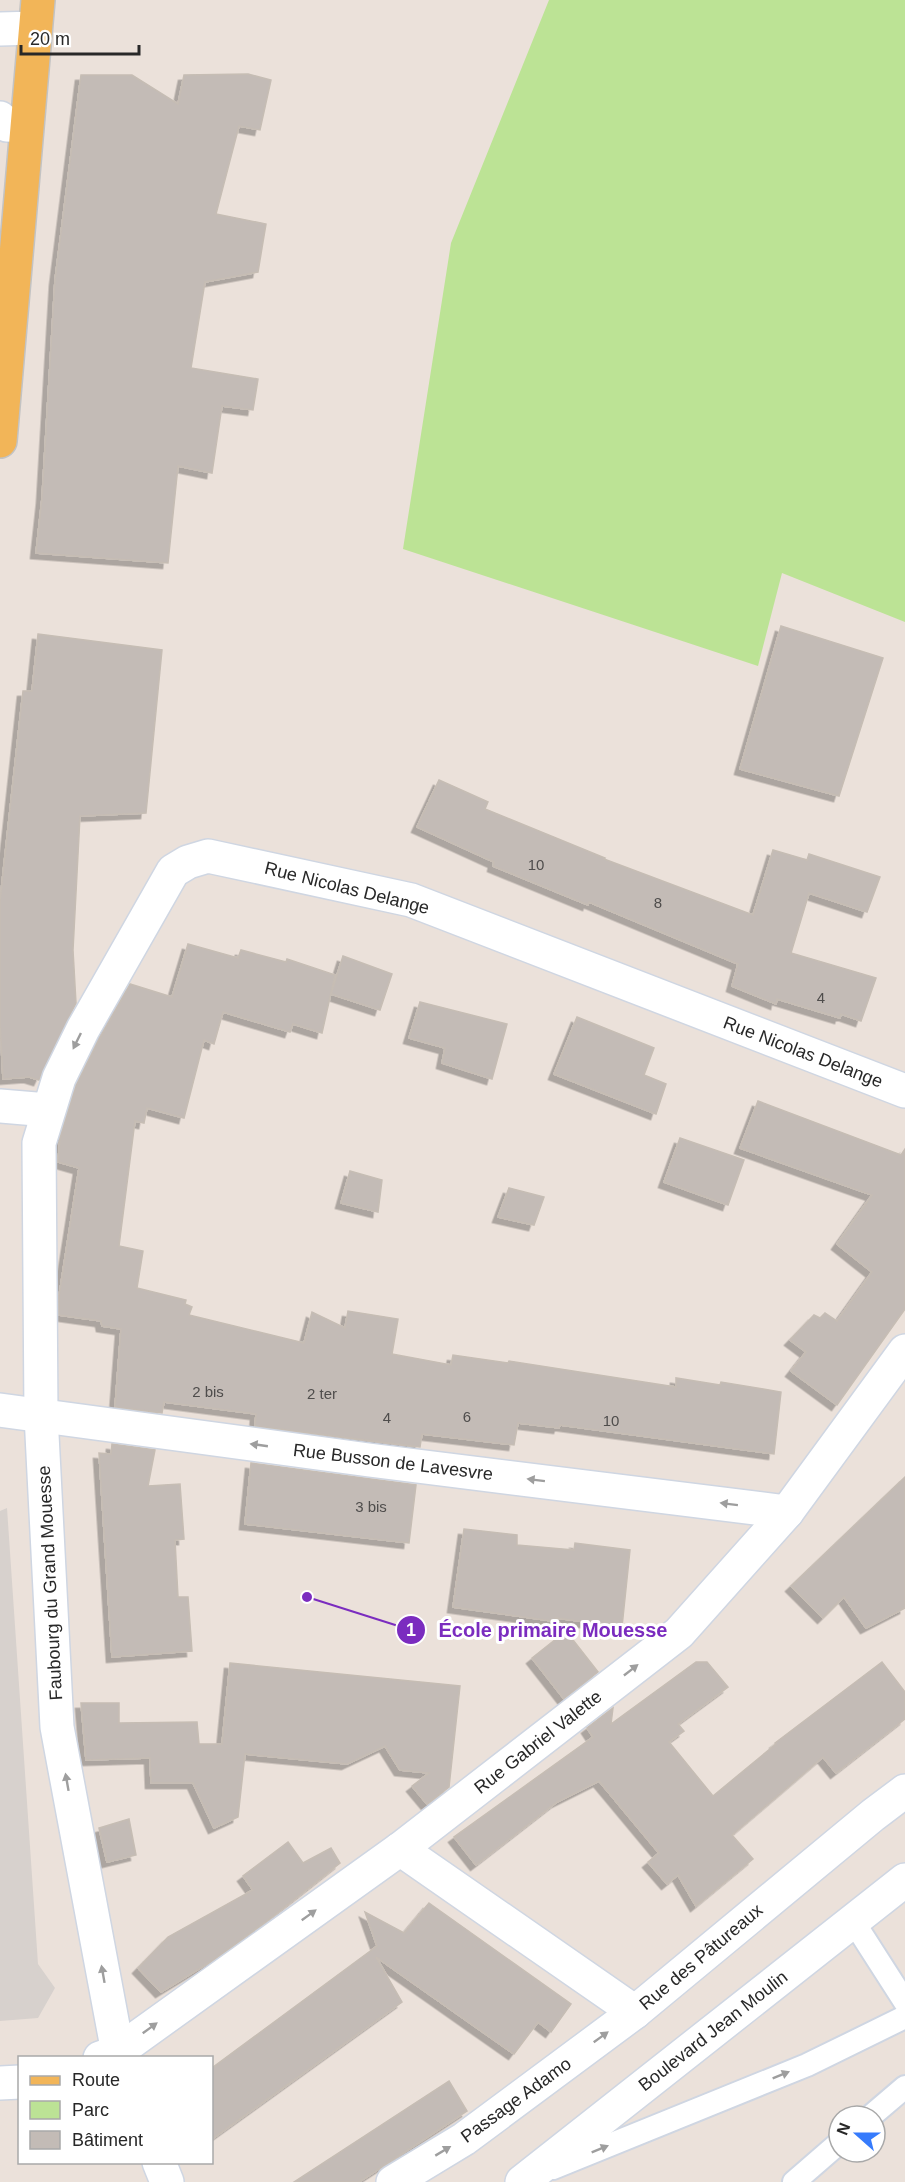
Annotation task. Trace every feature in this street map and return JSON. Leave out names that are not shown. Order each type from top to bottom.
[{"type":"main road","points":[[0,441],[13,122],[37,14]]},
{"type":"street","points":[[0,29],[37,14]]},
{"type":"street","name":"Rue Nicolas Delange","points":[[48,1110],[63,1068],[83,1029],[173,871],[188,862],[208,856],[411,900],[905,1091]]},
{"type":"street","points":[[0,1106],[48,1110]]},
{"type":"street","name":"Faubourg du Grand Mouesse","points":[[48,1110],[39,1143],[41,1415],[57,1727],[112,2056]]},
{"type":"street","name":"Rue Gabriel Valette","points":[[112,2056],[400,1849],[679,1633],[787,1512],[905,1351]]},
{"type":"street","name":"Rue Busson de Lavesvre","points":[[0,1410],[369,1460],[787,1512]]},
{"type":"street","name":"Rue des Pâtureaux","points":[[400,1849],[635,2012],[905,1791]]},
{"type":"street","name":"Boulevard Jean Moulin","points":[[524,2180],[905,1880]]},
{"type":"street","name":"Passage Adamo","points":[[393,2182],[464,2139],[635,2012]]},
{"type":"street","points":[[0,2083],[18,2082]]},
{"type":"street","points":[[159,2164],[167,2182]]},
{"type":"lane","points":[[853,1921],[905,2002]]},
{"type":"lane","points":[[524,2180],[807,2065],[905,2017]]},
{"type":"lane","points":[[885,2104],[905,2087]]},
{"type":"lane","points":[[794,2182],[827,2153]]},
{"type":"green space","points":[[549,0],[905,0],[905,622],[782,573],[758,666],[403,549],[451,243]]},
{"type":"shaded area","points":[[7,1508],[38,1964],[55,1988],[38,2018],[0,2021],[0,1511]]},
{"type":"building","points":[[248,74],[271,80],[260,130],[239,126],[216,214],[266,224],[258,272],[205,282],[191,368],[258,379],[253,410],[222,406],[212,473],[178,466],[168,563],[36,553],[42,498],[55,280],[81,75],[132,75],[178,104],[184,75]]},
{"type":"building","points":[[781,626],[883,658],[839,796],[740,769]]},
{"type":"building","points":[[38,634],[162,650],[146,813],[80,816],[73,950],[76,1003],[39,1080],[29,1077],[3,1079],[0,1023],[0,901],[23,691],[32,691]]},
{"type":"building","points":[[439,780],[488,802],[485,809],[604,859],[753,915],[773,850],[807,860],[809,854],[880,877],[867,912],[809,893],[791,953],[876,978],[861,1021],[841,1014],[840,1018],[777,999],[776,1004],[732,986],[738,964],[589,902],[588,905],[493,866],[494,862],[417,827]]},
{"type":"building","points":[[188,944],[238,958],[241,950],[286,962],[287,959],[335,975],[322,1033],[293,1024],[290,1032],[223,1012],[214,1044],[204,1040],[184,1118],[147,1108],[144,1123],[135,1121],[119,1246],[143,1251],[137,1288],[186,1300],[185,1304],[192,1307],[189,1315],[304,1343],[312,1312],[345,1328],[348,1311],[398,1319],[392,1354],[451,1365],[453,1355],[508,1363],[509,1361],[676,1387],[676,1378],[720,1385],[721,1382],[781,1392],[774,1454],[560,1425],[559,1428],[518,1423],[514,1445],[422,1434],[420,1447],[255,1426],[256,1414],[164,1402],[162,1413],[115,1407],[121,1329],[102,1326],[101,1321],[59,1315],[59,1296],[79,1168],[58,1162],[60,1138],[76,1085],[130,984],[172,997]]},
{"type":"building","points":[[343,956],[392,974],[380,1010],[331,994]]},
{"type":"building","points":[[420,1002],[507,1024],[492,1079],[442,1063],[445,1048],[409,1038]]},
{"type":"building","points":[[577,1017],[654,1048],[644,1075],[666,1084],[656,1114],[554,1074]]},
{"type":"building","points":[[758,1101],[901,1155],[905,1149],[905,1309],[837,1405],[791,1371],[806,1352],[790,1340],[814,1315],[820,1318],[825,1313],[837,1321],[872,1272],[837,1244],[872,1195],[740,1148]]},
{"type":"building","points":[[680,1138],[744,1160],[728,1205],[664,1182]]},
{"type":"building","points":[[350,1171],[382,1180],[378,1212],[341,1203]]},
{"type":"building","points":[[509,1188],[544,1197],[534,1225],[498,1217]]},
{"type":"building","points":[[112,1444],[155,1450],[148,1486],[180,1484],[184,1539],[175,1540],[178,1597],[188,1597],[192,1651],[112,1657],[99,1453],[111,1454]]},
{"type":"building","points":[[251,1463],[416,1485],[409,1543],[245,1524]]},
{"type":"building","points":[[905,1477],[905,1608],[866,1628],[844,1597],[823,1618],[791,1586]]},
{"type":"building","points":[[464,1529],[517,1535],[517,1545],[574,1550],[575,1543],[630,1550],[622,1627],[556,1618],[559,1622],[453,1607]]},
{"type":"building","points":[[566,1631],[598,1672],[564,1699],[532,1658]]},
{"type":"building","points":[[696,1662],[707,1662],[728,1687],[678,1724],[684,1731],[669,1742],[713,1796],[775,1743],[882,1662],[905,1692],[905,1719],[836,1773],[823,1757],[732,1835],[753,1859],[696,1906],[678,1875],[667,1884],[648,1862],[659,1853],[599,1781],[557,1802],[476,1865],[454,1837],[593,1737],[587,1728],[613,1708],[611,1724]]},
{"type":"building","points":[[230,1663],[460,1686],[449,1787],[427,1804],[412,1786],[429,1773],[400,1770],[385,1746],[347,1764],[245,1754],[238,1817],[214,1828],[193,1783],[151,1783],[150,1758],[86,1760],[81,1703],[119,1703],[119,1723],[197,1722],[199,1744],[222,1744]]},
{"type":"building","points":[[129,1819],[136,1855],[107,1862],[99,1828]]},
{"type":"building","points":[[288,1842],[303,1863],[331,1848],[340,1863],[212,1961],[161,1992],[138,1968],[168,1937],[253,1890],[243,1876]]},
{"type":"building","points":[[429,1903],[571,2004],[551,2032],[538,2022],[514,2054],[376,1957],[402,2002],[213,2138],[213,2067],[377,1946],[365,1912],[404,1933]]},
{"type":"building","points":[[449,2081],[467,2111],[359,2182],[294,2182]]},
{"type":"place","name":"École primaire Mouesse","points":[[307,1597]]}]
